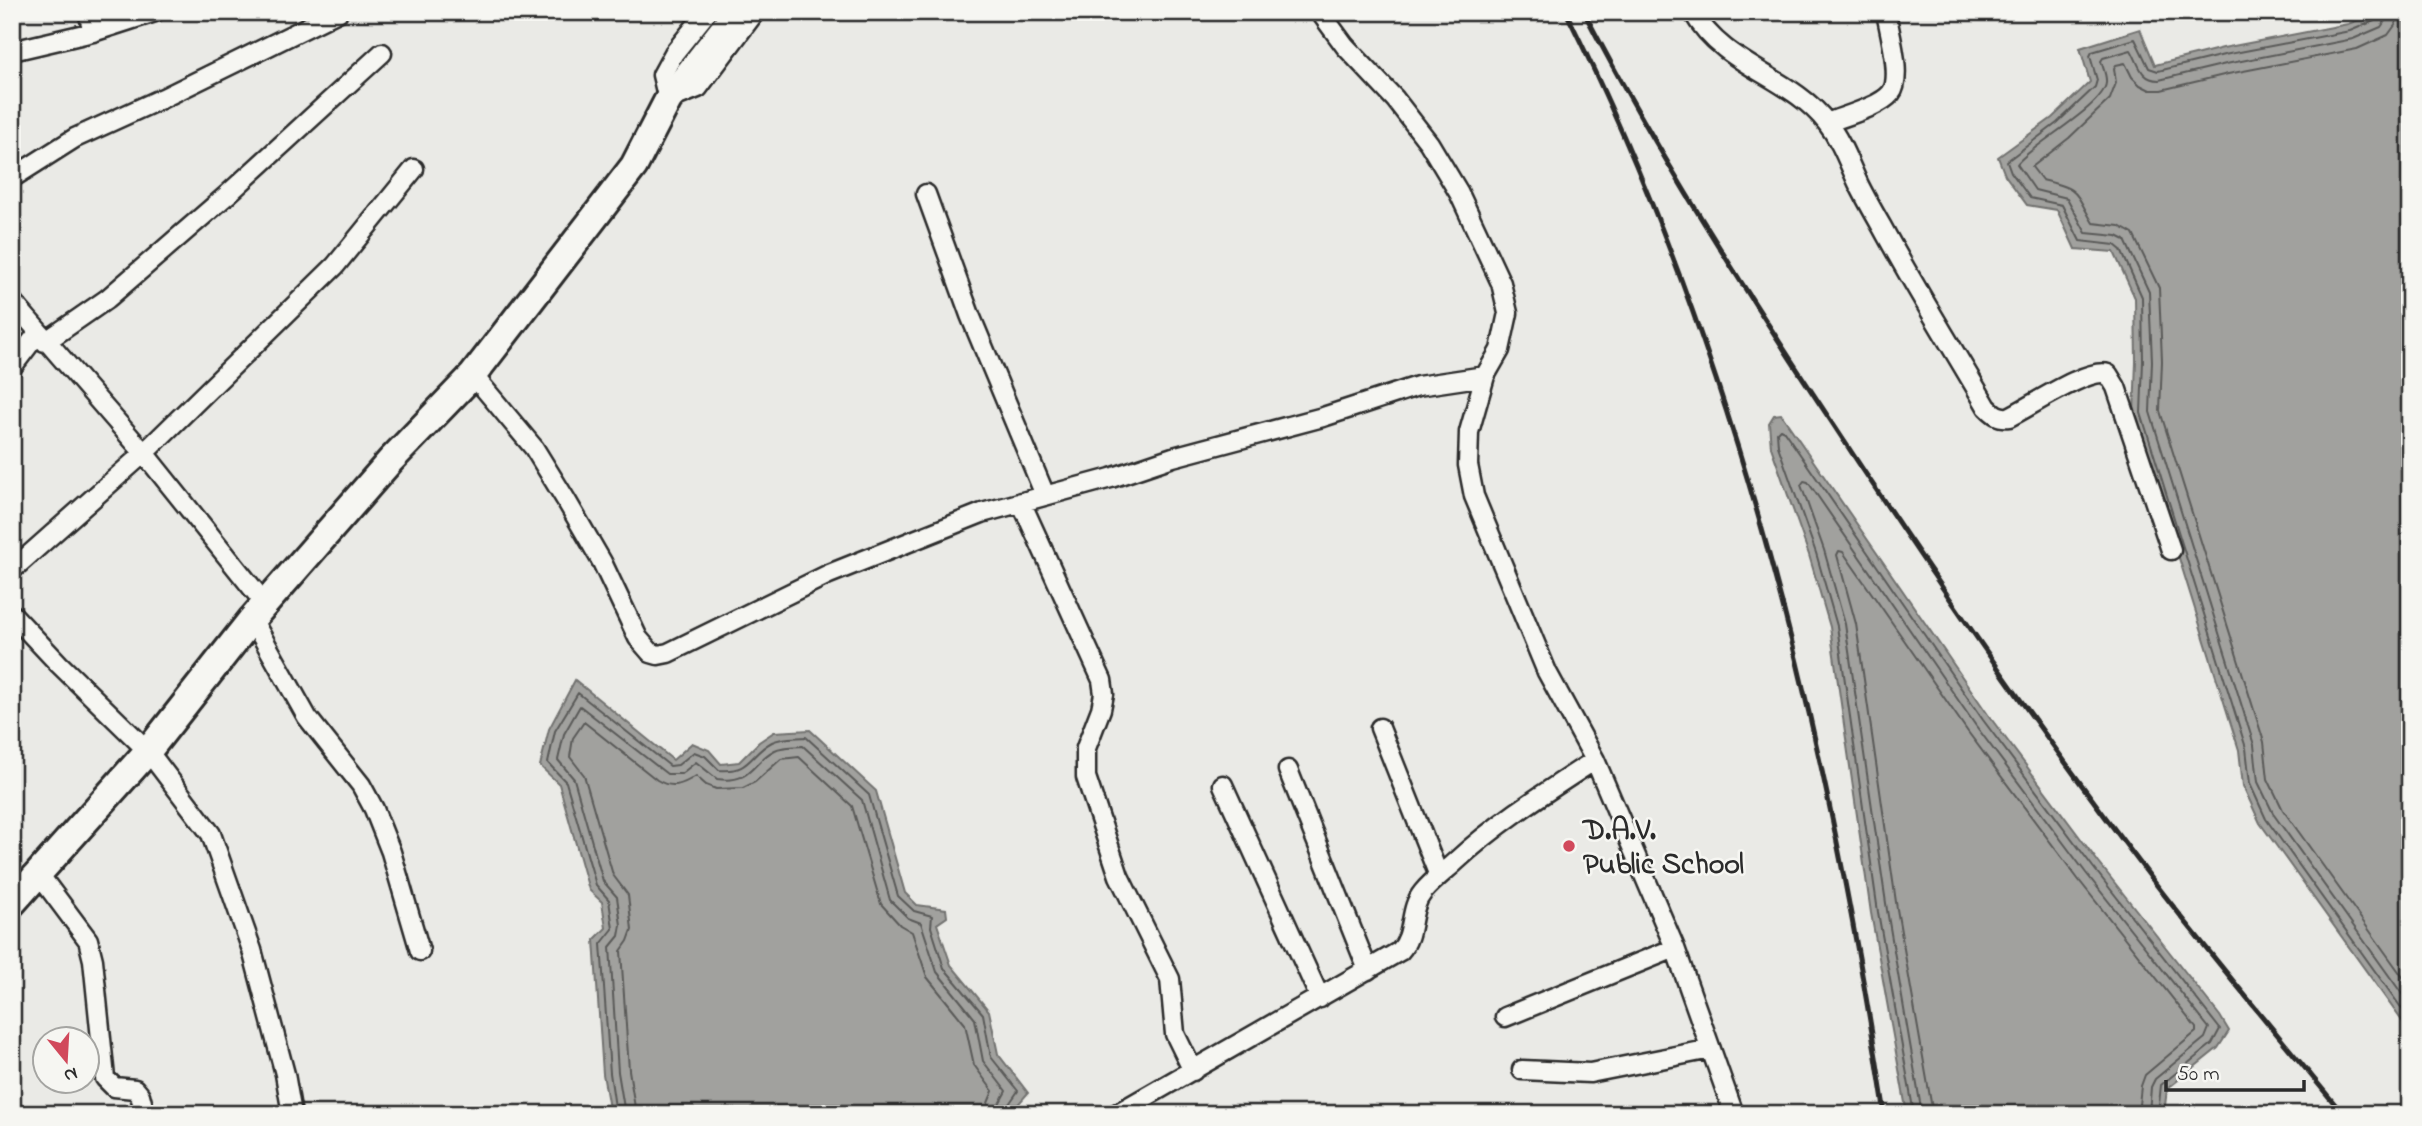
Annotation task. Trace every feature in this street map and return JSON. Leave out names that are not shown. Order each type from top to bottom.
[{"type":"main road","points":[[12,903],[148,751],[259,612],[390,460],[473,375],[634,166],[668,100],[737,12]]},
{"type":"street","points":[[88,12],[93,32]]},
{"type":"street","points":[[12,51],[93,32],[155,12]]},
{"type":"street","points":[[12,178],[75,138],[338,12]]},
{"type":"street","points":[[707,12],[666,67],[662,82],[668,100],[698,88],[755,12]]},
{"type":"street","points":[[1320,12],[1345,46],[1395,99],[1429,143],[1459,193],[1501,283],[1508,313],[1500,350],[1485,376],[1469,432],[1468,465],[1474,496],[1547,672],[1595,760],[1675,948],[1734,1114]]},
{"type":"street","points":[[1693,12],[1727,52],[1814,107],[1827,122],[1840,141],[1860,187],[1886,234],[1987,407],[1995,415],[2009,417],[2096,373],[2103,372],[2112,378],[2171,550]]},
{"type":"street","points":[[1827,122],[1875,104],[1892,92],[1896,83],[1896,71],[1886,12]]},
{"type":"street","points":[[12,367],[42,337],[107,299],[227,195],[382,53]]},
{"type":"street","points":[[12,570],[144,453],[335,267],[414,169]]},
{"type":"street","points":[[926,194],[970,315],[1045,495]]},
{"type":"street","points":[[12,301],[144,453],[259,612],[307,717],[360,785],[374,809],[391,852],[420,951]]},
{"type":"street","points":[[473,375],[534,448],[603,562],[638,638],[645,648],[658,655],[689,643],[829,574],[955,523],[1111,478],[1173,457],[1323,417],[1418,386],[1485,376]]},
{"type":"street","points":[[1021,502],[1102,680],[1104,694],[1101,709],[1086,748],[1086,778],[1119,876],[1170,979],[1175,1034],[1193,1071]]},
{"type":"street","points":[[12,614],[148,751],[211,834],[252,950],[285,1074],[292,1114]]},
{"type":"street","points":[[1380,728],[1439,876]]},
{"type":"street","points":[[1116,1114],[1401,951],[1407,943],[1415,905],[1423,892],[1439,876],[1514,813],[1595,760]]},
{"type":"street","points":[[1288,770],[1368,970]]},
{"type":"street","points":[[1223,785],[1320,998]]},
{"type":"street","points":[[38,873],[81,928],[92,951],[105,1078],[114,1087],[135,1088],[140,1095],[145,1114]]},
{"type":"street","points":[[1504,1017],[1675,948]]},
{"type":"street","points":[[1522,1070],[1590,1073],[1711,1049]]},
{"type":"water","points":[[2379,12],[2410,12],[2410,1032],[2260,823],[2243,786],[2239,750],[2134,414],[2135,298],[2114,252],[2075,249],[2057,210],[2027,205],[2005,175],[1998,157],[2052,118],[2090,82],[2080,48],[2140,29],[2155,65],[2223,48],[2348,24]]},
{"type":"water","points":[[1781,414],[1989,716],[2229,1031],[2218,1048],[2167,1089],[2164,1114],[1907,1114],[1871,913],[1830,627],[1809,555],[1771,447],[1769,423],[1774,415]]},
{"type":"water","points":[[575,680],[673,760],[692,743],[709,750],[721,764],[739,762],[759,742],[774,732],[810,730],[876,791],[905,893],[917,905],[946,909],[947,917],[937,924],[951,965],[989,1011],[998,1054],[1028,1093],[1013,1110],[1014,1114],[610,1114],[603,1074],[594,940],[606,928],[602,902],[589,890],[559,784],[540,766],[549,729]]},
{"type":"railway","points":[[1566,12],[1626,143],[1680,276],[1727,412],[1768,550],[1804,690],[1835,831],[1885,1114]]},
{"type":"railway","points":[[1584,12],[1671,169],[1734,270],[1948,595],[2028,710],[2152,879],[2343,1114]]},
{"type":"place","name":"D.A.V. Public School","points":[[1569,846]]}]
